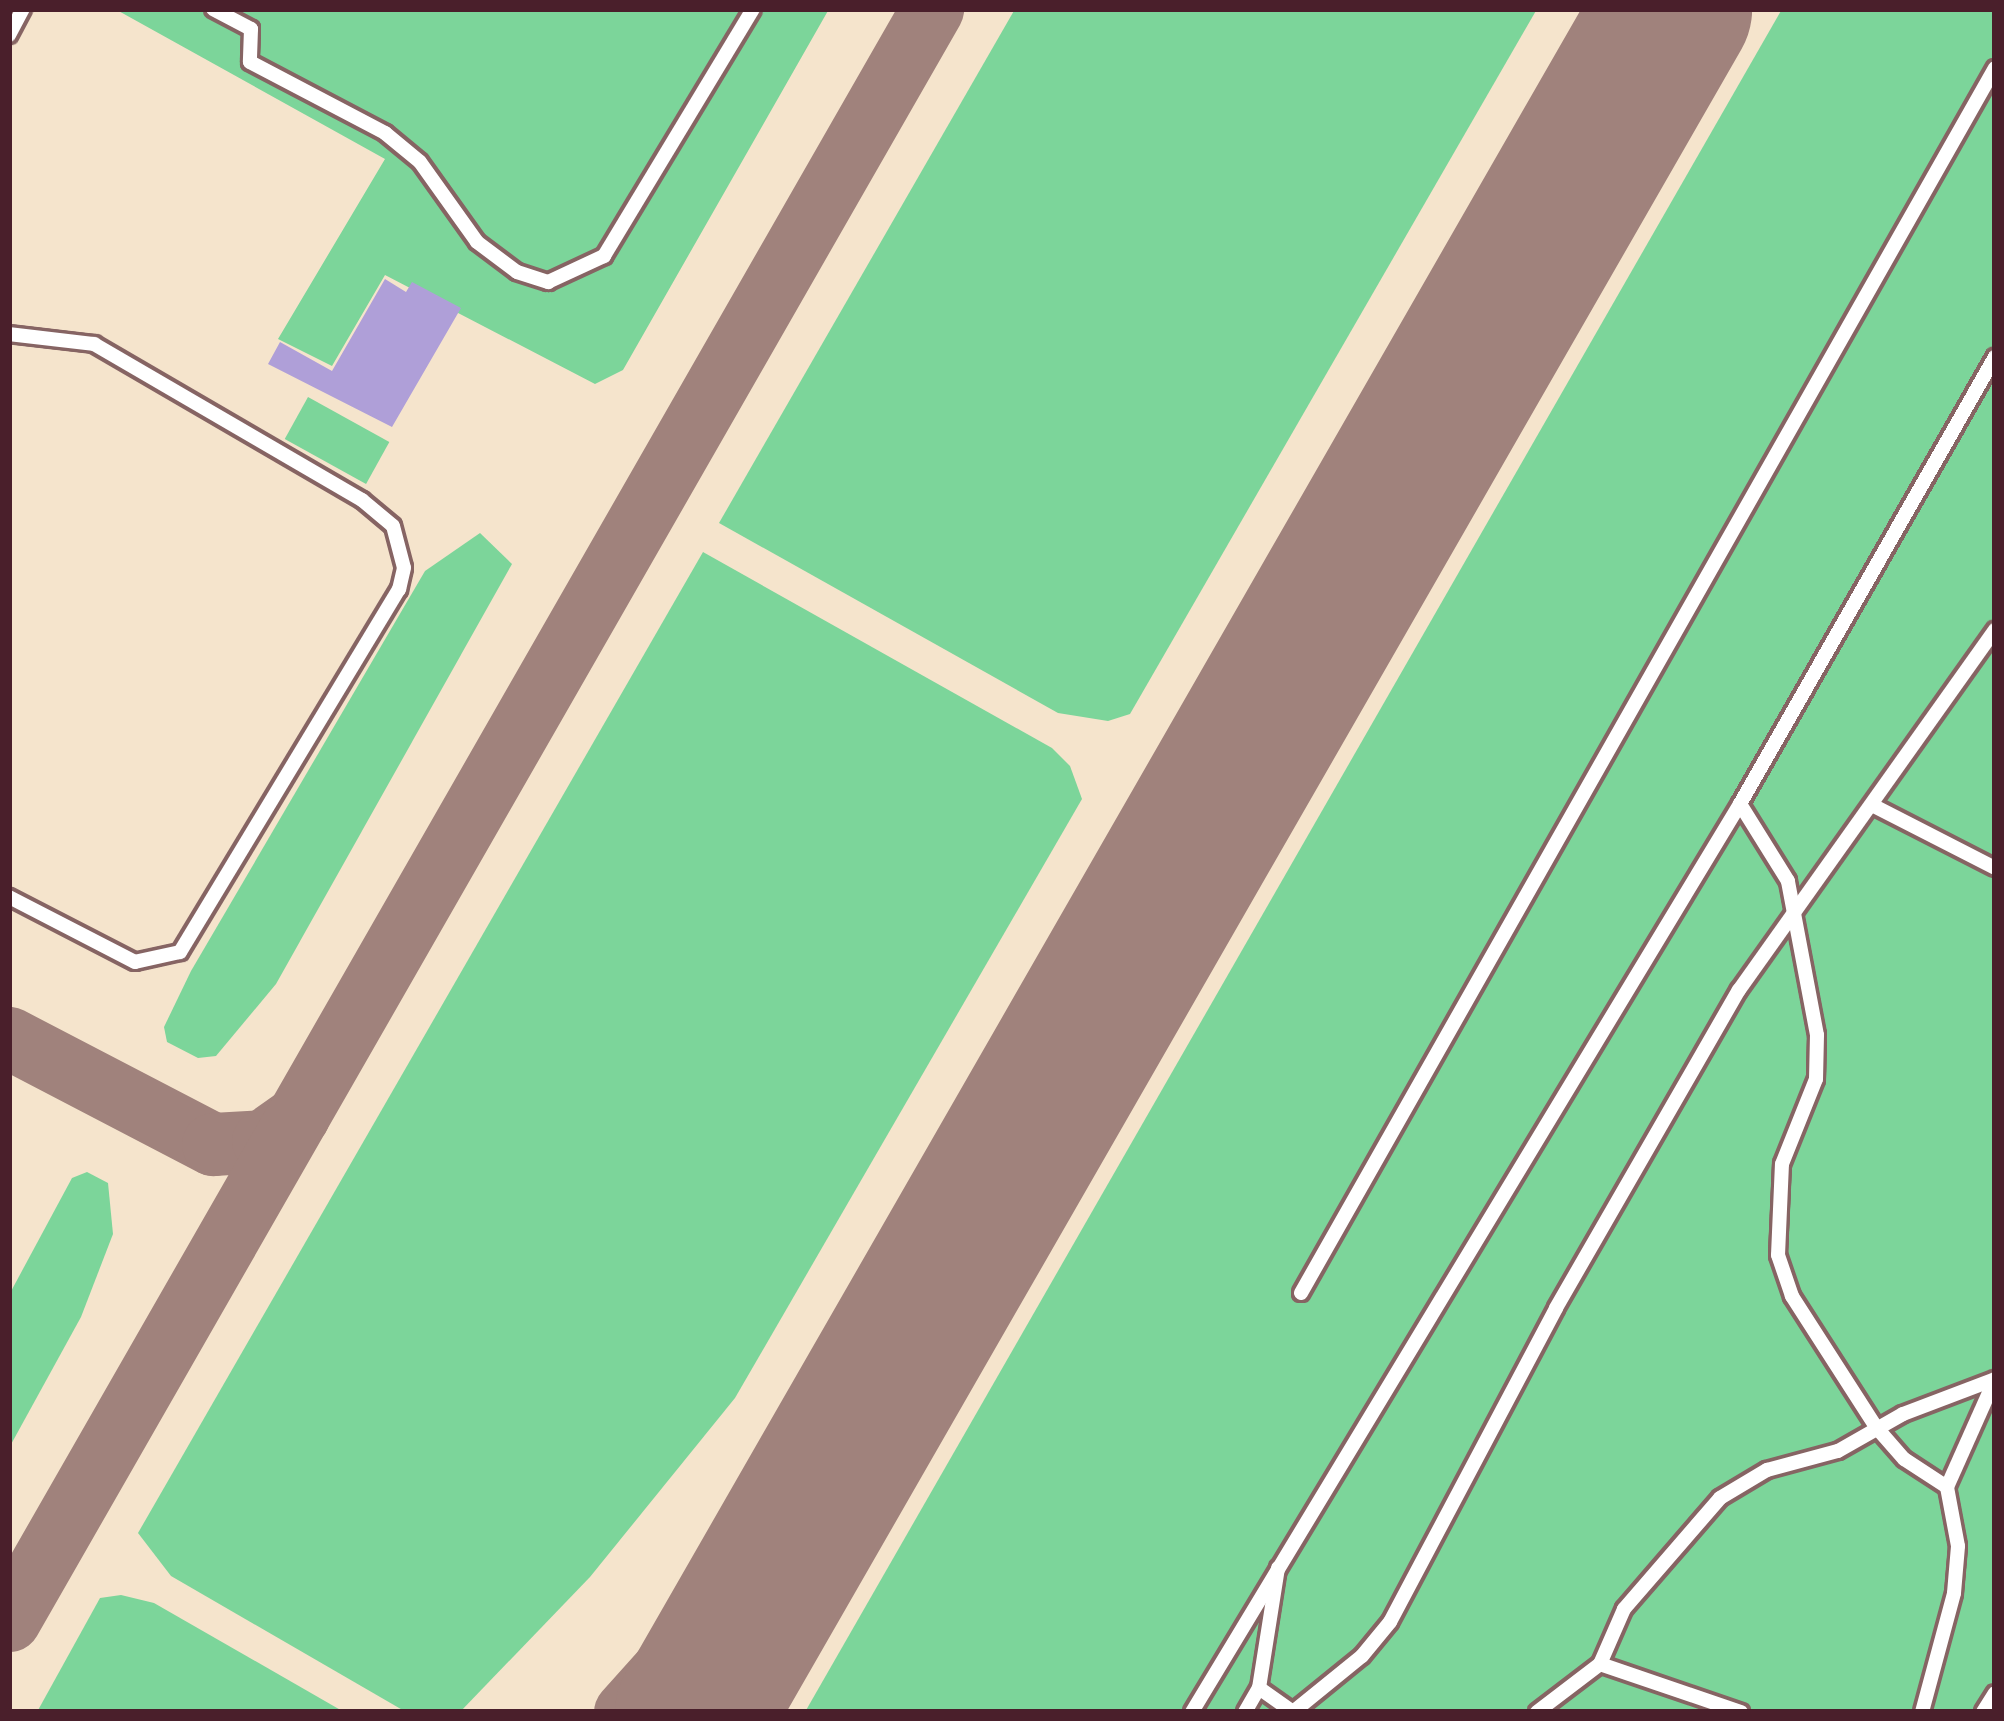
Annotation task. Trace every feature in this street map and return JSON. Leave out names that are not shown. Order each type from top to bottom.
[{"type":"lane","points":[[9,35],[23,9]]},
{"type":"lane","points":[[213,9],[251,29],[250,62],[385,133],[420,162],[477,242],[517,272],[548,283],[604,256],[753,9]]},
{"type":"lane","points":[[1301,1293],[1995,68]]},
{"type":"lane","points":[[9,334],[94,344],[362,500],[393,526],[404,568],[399,589],[180,952],[135,962],[9,897]]},
{"type":"lane","points":[[1192,1712],[1279,1558],[1384,1401],[1740,804],[1995,357]]},
{"type":"lane","points":[[1259,1688],[1293,1712],[1362,1656],[1390,1622],[1616,1201],[1792,914],[1995,631]]},
{"type":"lane","points":[[1740,804],[1788,881],[1817,1035],[1816,1079],[1782,1164],[1778,1255],[1792,1296],[1876,1427],[1904,1459],[1946,1487]]},
{"type":"lane","points":[[1872,806],[1995,868]]},
{"type":"lane","points":[[1538,1712],[1600,1664],[1624,1610],[1720,1498],[1767,1469],[1838,1451],[1876,1427],[1995,1379]]},
{"type":"lane","points":[[1922,1712],[1954,1593],[1958,1546],[1946,1487],[1995,1379]]},
{"type":"lane","points":[[1245,1712],[1259,1688],[1279,1558]]},
{"type":"lane","points":[[1600,1664],[1741,1712]]},
{"type":"lane","points":[[1984,1712],[1995,1693]]},
{"type":"green space","points":[[115,9],[829,9],[623,370],[595,384],[385,275],[332,366],[278,339],[385,159]]},
{"type":"green space","points":[[1015,9],[1537,9],[1130,714],[1108,721],[1058,713],[719,523]]},
{"type":"green space","points":[[1782,9],[1995,9],[1995,1712],[805,1712]]},
{"type":"green space","points":[[308,397],[389,442],[366,484],[285,439]]},
{"type":"green space","points":[[480,533],[512,564],[276,984],[216,1056],[198,1058],[167,1042],[164,1027],[191,971],[425,571]]},
{"type":"green space","points":[[703,552],[1052,748],[1070,766],[1082,799],[735,1398],[590,1577],[460,1712],[406,1712],[171,1576],[138,1533]]},
{"type":"green space","points":[[87,1172],[108,1183],[113,1234],[81,1317],[9,1448],[9,1295],[72,1178]]},
{"type":"green space","points":[[121,1595],[154,1603],[344,1712],[37,1712],[100,1598]]},
{"type":"building","points":[[385,279],[406,292],[412,282],[461,308],[392,427],[268,364],[280,342],[332,371]]},
{"type":"taxiway","points":[[9,1620],[932,9]]},
{"type":"taxiway","points":[[9,1038],[213,1144],[263,1141],[298,1116]]},
{"type":"taxiway","points":[[625,1712],[757,1565],[901,1351]]},
{"type":"runway","points":[[694,1712],[1672,9]]}]
